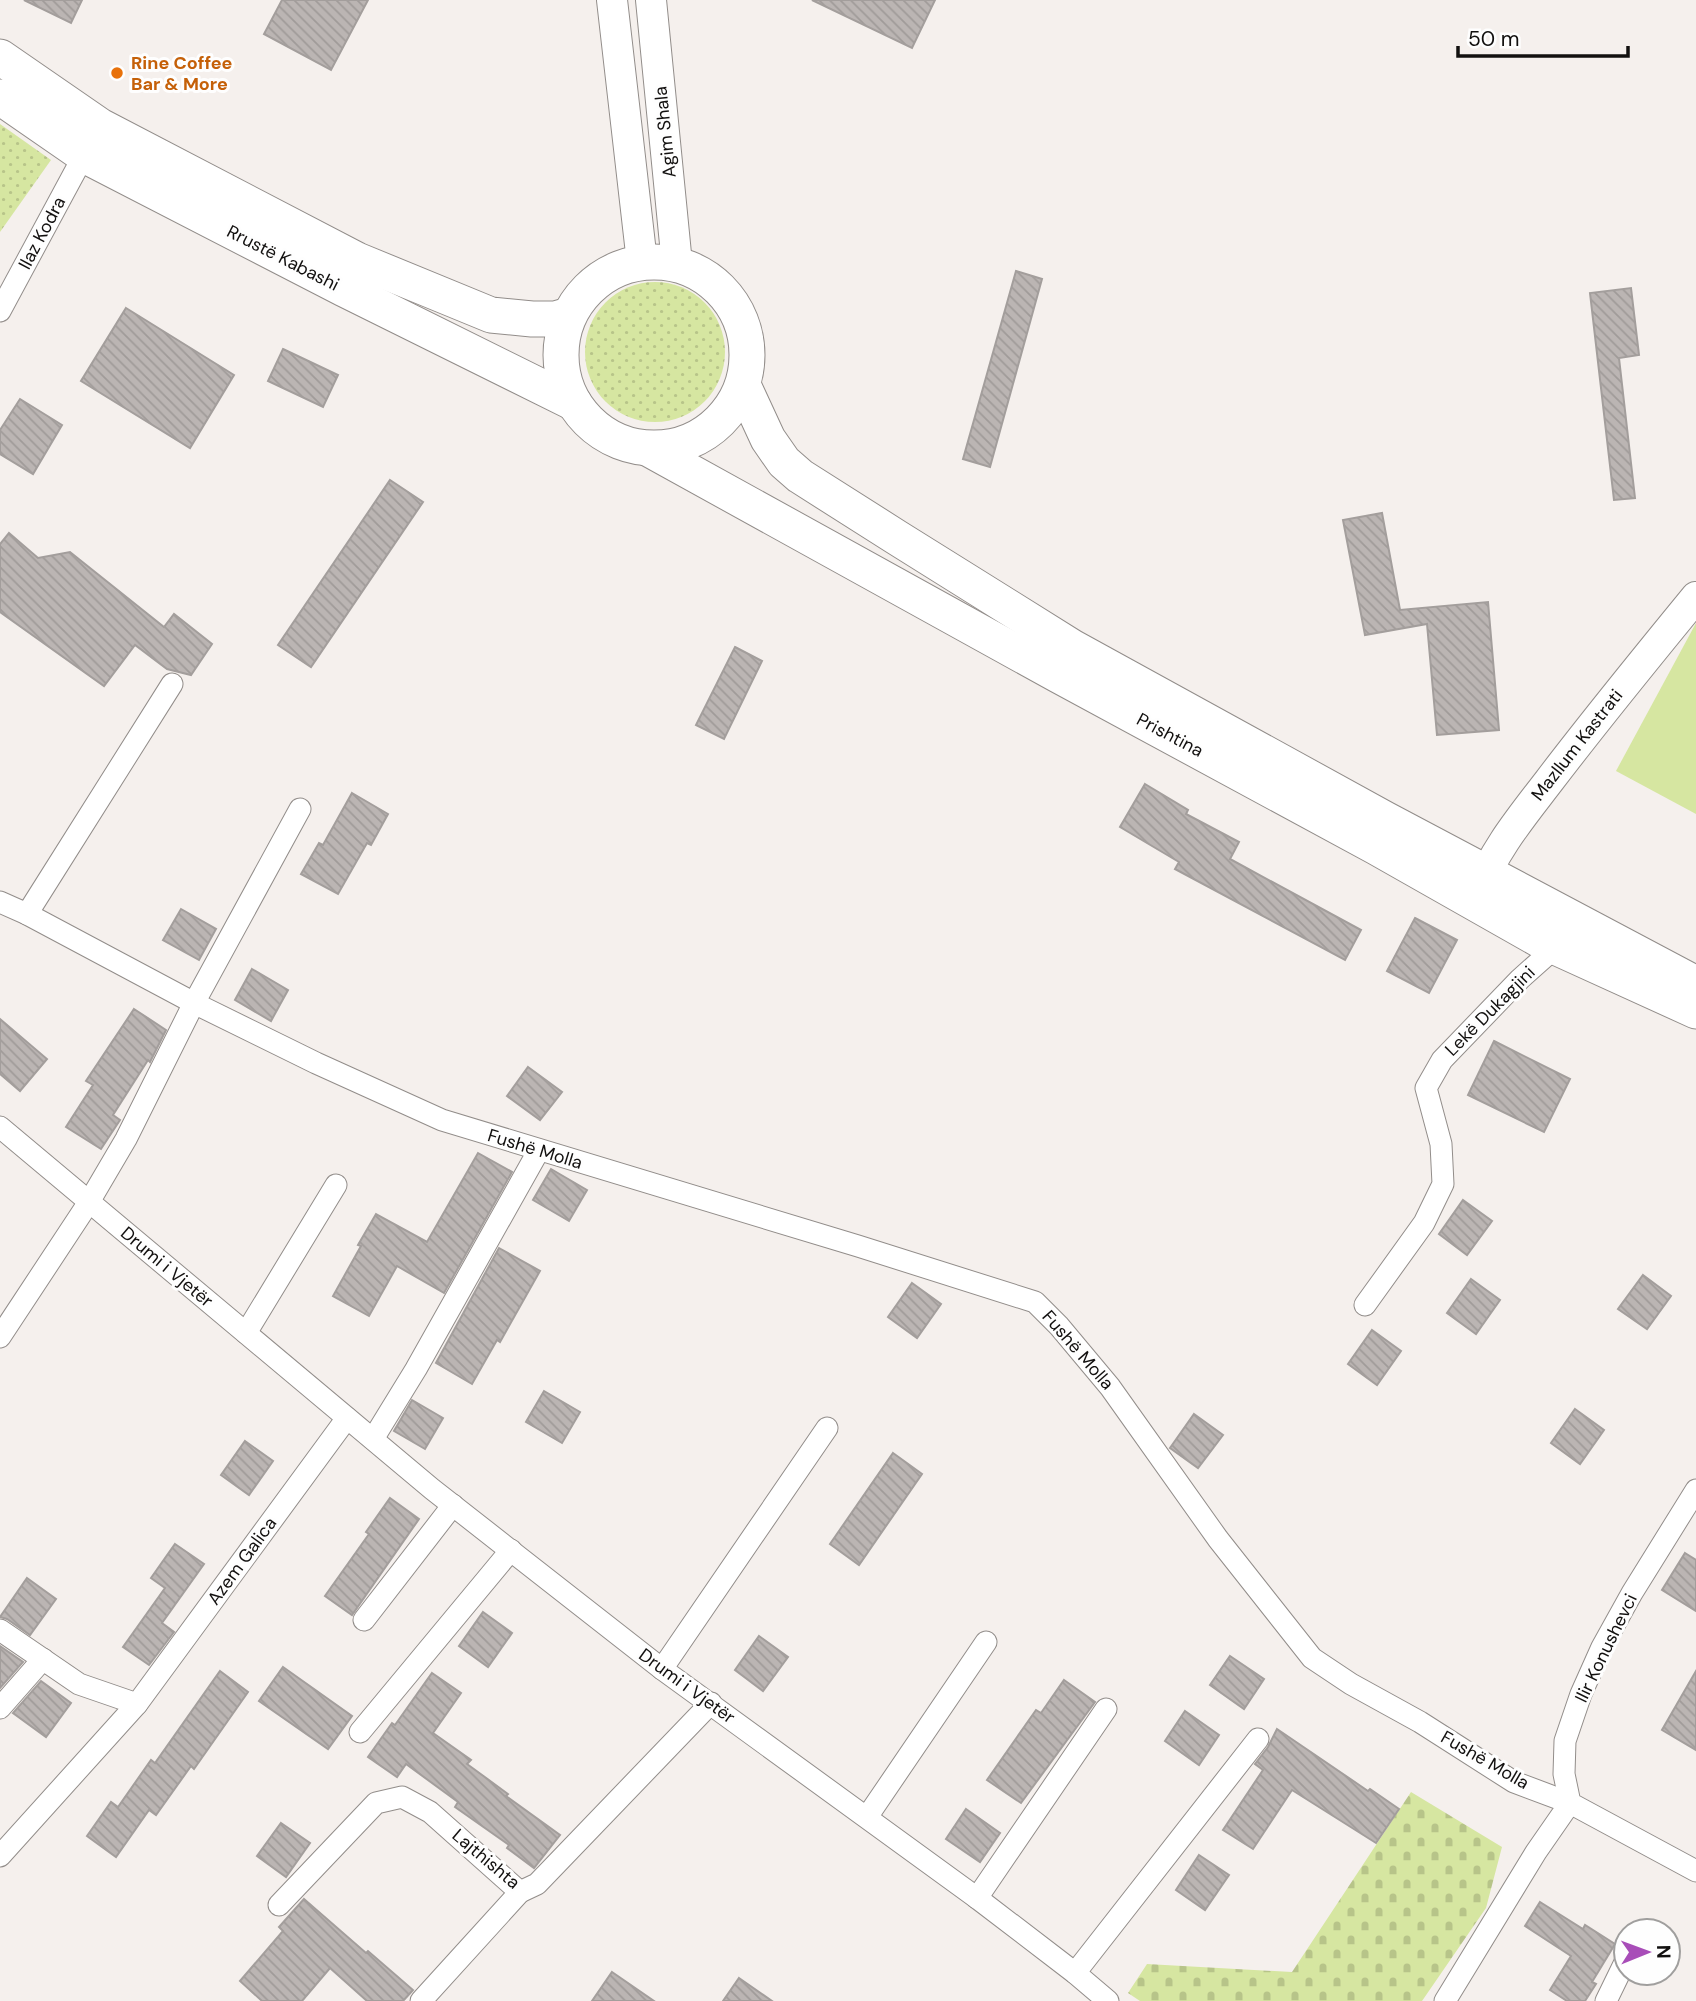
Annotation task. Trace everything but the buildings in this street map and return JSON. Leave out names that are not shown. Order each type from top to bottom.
[{"type":"main road","name":"Agim Shala","points":[[612,0],[642,262]]},
{"type":"main road","name":"Agim Shala","points":[[652,0],[677,264]]},
{"type":"main road","name":"Rrustë Kabashi","points":[[0,57],[100,127],[356,260],[491,315],[555,319],[569,315]]},
{"type":"main road","name":"Rrustë Kabashi","points":[[0,97],[84,155],[344,289],[574,403]]},
{"type":"main road","name":"Prishtina","points":[[649,449],[679,446],[706,433],[729,412],[743,385],[747,341],[741,320],[731,301],[716,284],[698,272],[677,264],[642,262],[619,268],[598,279],[582,295],[569,315],[561,345],[562,375],[574,403],[593,427],[619,442],[649,449],[1058,675],[1376,846],[1480,887],[1696,984]]},
{"type":"main road","name":"Prishtina","points":[[743,385],[768,439],[784,461],[800,476],[1072,647],[1373,812],[1480,887],[1556,947],[1696,1011]]},
{"type":"main road","name":"Mazllum Kastrati","points":[[1480,887],[1534,801],[1597,718],[1696,597]]},
{"type":"street","name":"Ilaz Kodra","points":[[3,301],[84,155]]},
{"type":"street","points":[[27,914],[172,684]]},
{"type":"street","points":[[0,1336],[89,1202],[125,1139],[194,1003],[300,809]]},
{"type":"street","name":"Fushë Molla","points":[[0,902],[194,1003],[316,1063],[442,1120],[1035,1302],[1059,1326],[1110,1387],[1218,1539],[1312,1658],[1514,1782],[1570,1803]]},
{"type":"street","name":"Lekë Dukagjini","points":[[1365,1305],[1424,1223],[1443,1185],[1441,1144],[1426,1088],[1442,1060],[1520,979],[1556,947]]},
{"type":"street","name":"Drumi i Vjetër","points":[[0,1127],[453,1505],[662,1669],[977,1898],[1076,1973],[1108,2001]]},
{"type":"street","points":[[373,1439],[416,1369],[539,1150]]},
{"type":"street","points":[[246,1333],[336,1185]]},
{"type":"street","name":"Azem Galica","points":[[0,1856],[137,1704],[347,1418]]},
{"type":"street","points":[[662,1669],[827,1428]]},
{"type":"street","name":"Ilir Konushevci","points":[[1570,1803],[1564,1774],[1565,1741],[1581,1694],[1602,1647],[1632,1593],[1696,1490]]},
{"type":"street","points":[[364,1620],[453,1505]]},
{"type":"street","points":[[359,1732],[511,1550]]},
{"type":"street","points":[[0,1630],[79,1684],[137,1704]]},
{"type":"street","points":[[867,1817],[986,1642]]},
{"type":"street","points":[[0,1708],[43,1659]]},
{"type":"street","name":"Lajthishta","points":[[279,1905],[376,1803],[401,1797],[430,1812],[520,1892],[537,1884],[711,1703]]},
{"type":"street","points":[[977,1898],[1106,1709]]},
{"type":"street","points":[[1076,1973],[1258,1740]]},
{"type":"street","points":[[1445,2001],[1536,1852],[1570,1803],[1696,1871]]},
{"type":"street","points":[[421,2001],[520,1892]]},
{"type":"green space","points":[[0,124],[51,160],[0,232]]},
{"type":"green space","points":[[655,282],[682,287],[705,302],[720,325],[725,352],[720,379],[705,402],[682,417],[655,422],[628,417],[605,402],[590,379],[585,352],[590,325],[605,302],[628,287]]},
{"type":"green space","points":[[1696,623],[1696,814],[1616,771]]},
{"type":"green space","points":[[1411,1792],[1502,1847],[1486,1908],[1422,2001],[1140,2001],[1128,1993],[1147,1964],[1292,1972]]},
{"type":"place","name":"Rine Coffee Bar & More","points":[[117,73]]}]
